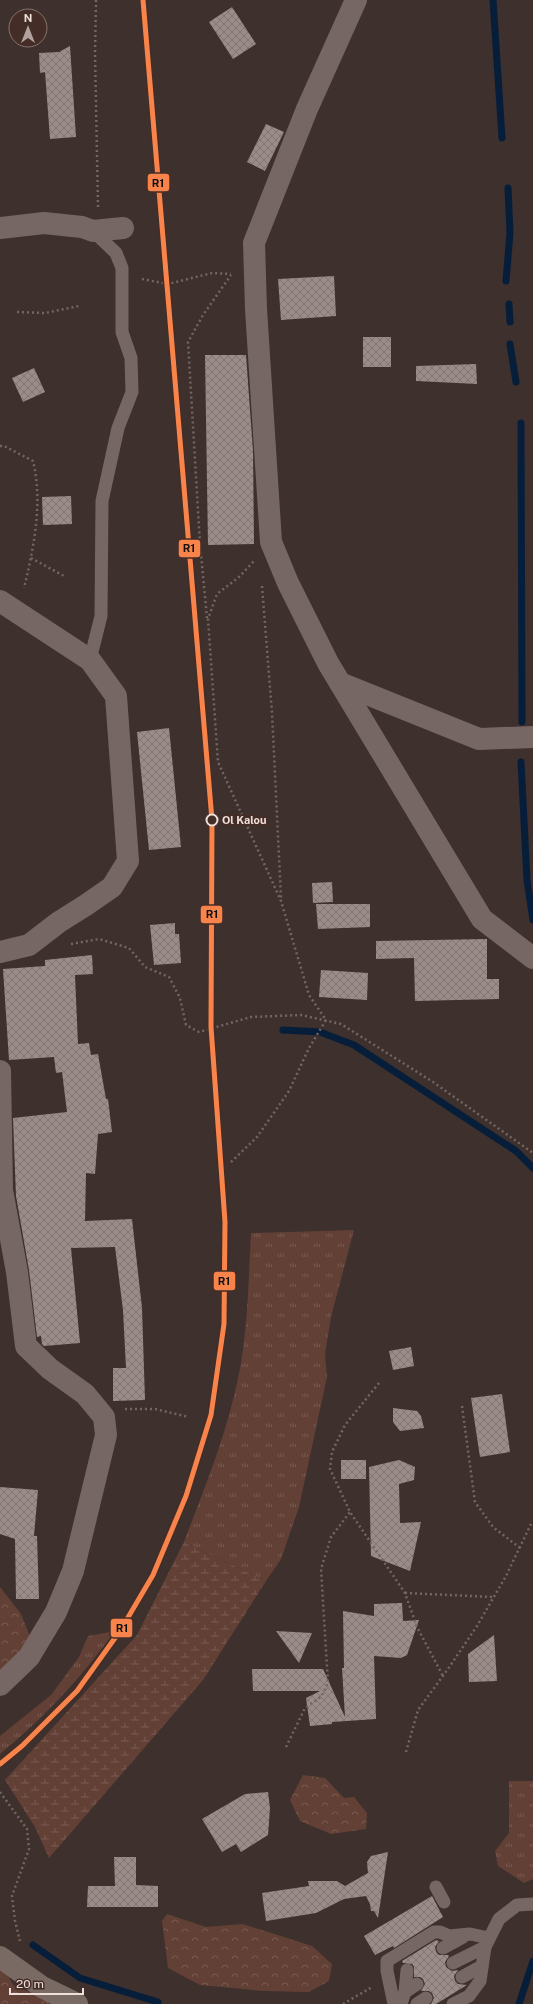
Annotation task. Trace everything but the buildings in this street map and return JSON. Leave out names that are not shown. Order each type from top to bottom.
[{"type":"main road","points":[[0,1957],[42,1988],[77,2004]]},
{"type":"street","points":[[356,0],[307,109],[254,243],[256,309],[271,542],[288,583],[328,663],[482,919],[533,958]]},
{"type":"street","points":[[0,228],[44,223],[82,227],[92,230],[123,228]]},
{"type":"street","points":[[0,952],[28,945],[59,922],[112,887],[128,861],[116,696],[90,660],[9,606]]},
{"type":"street","points":[[340,683],[479,739],[533,737]]},
{"type":"street","points":[[0,1071],[2,1190],[9,1272],[26,1346],[50,1369],[85,1394],[104,1417],[106,1435],[73,1571],[56,1612],[29,1657],[0,1685]]},
{"type":"lane","points":[[90,660],[101,616],[102,501],[118,428],[132,392],[131,358],[122,332],[122,268],[116,253],[92,230]]},
{"type":"lane","points":[[436,1887],[444,1902]]},
{"type":"lane","points":[[453,2004],[469,1996],[480,1981],[487,1942],[499,1919],[518,1905],[533,1904]]},
{"type":"lane","points":[[394,2004],[387,1961],[434,1932],[440,1932],[449,1936],[470,1934],[487,1942]]},
{"type":"lane","points":[[443,1948],[470,1934]]},
{"type":"lane","points":[[453,1963],[487,1942]]},
{"type":"lane","points":[[462,1977],[482,1966]]},
{"type":"lane","points":[[403,1998],[407,1970]]},
{"type":"lane","points":[[403,1998],[417,1984]]},
{"type":"path","points":[[92,230],[98,215],[95,53],[96,0]]},
{"type":"path","points":[[254,243],[203,315],[188,342],[200,544],[208,619],[218,762],[281,901],[309,995],[326,1020]]},
{"type":"path","points":[[122,268],[144,280],[168,284],[212,273],[231,274]]},
{"type":"path","points":[[17,312],[45,313],[79,306]]},
{"type":"path","points":[[0,446],[4,446],[33,461],[38,480],[34,544],[31,558],[9,606]]},
{"type":"path","points":[[208,619],[217,594],[239,577],[271,542]]},
{"type":"path","points":[[31,558],[64,576]]},
{"type":"path","points":[[262,583],[272,713],[281,901]]},
{"type":"path","points":[[66,945],[99,940],[129,948],[145,967],[169,977],[180,998],[186,1025],[199,1032],[251,1017],[301,1015],[341,1024],[433,1082],[533,1153]]},
{"type":"path","points":[[231,1162],[257,1137],[289,1091],[309,1048],[326,1020]]},
{"type":"path","points":[[379,1383],[345,1425],[332,1452],[330,1468],[350,1512],[405,1592],[417,1626],[443,1676]]},
{"type":"path","points":[[462,1406],[475,1502],[493,1527],[520,1548]]},
{"type":"path","points":[[100,1412],[132,1409],[155,1409],[189,1417]]},
{"type":"path","points":[[286,1747],[305,1708],[320,1697],[328,1683],[321,1569],[331,1537],[350,1512]]},
{"type":"path","points":[[406,1752],[418,1710],[477,1626],[520,1548],[531,1524]]},
{"type":"path","points":[[405,1592],[493,1597]]},
{"type":"path","points":[[0,1792],[27,1829],[28,1849],[12,1896],[15,1922],[20,1943]]},
{"type":"path","points":[[343,2004],[389,1978]]},
{"type":"green space","points":[[354,1230],[331,1317],[325,1354],[327,1377],[299,1507],[281,1559],[266,1581],[184,1542],[218,1452],[239,1376],[247,1315],[251,1233]]},
{"type":"green space","points":[[184,1542],[266,1581],[203,1680],[49,1858],[35,1827],[5,1780],[137,1635]]},
{"type":"green space","points":[[0,1587],[21,1614],[31,1639],[0,1673]]},
{"type":"green space","points":[[115,1631],[89,1665],[62,1696],[32,1726],[0,1754],[0,1736],[51,1695],[79,1657],[88,1636]]},
{"type":"green space","points":[[303,1775],[325,1778],[344,1798],[354,1797],[367,1813],[366,1829],[331,1834],[300,1821],[290,1800]]},
{"type":"green space","points":[[509,1781],[533,1781],[533,1879],[524,1883],[498,1866],[495,1851],[509,1833]]},
{"type":"green space","points":[[167,1914],[206,1927],[243,1924],[312,1946],[332,1964],[329,1981],[309,1992],[263,1991],[200,1985],[168,1968],[162,1921]]},
{"type":"green space","points":[[0,1966],[4,1968],[13,1985],[57,2004],[0,2004]]},
{"type":"waterway","points":[[493,0],[502,138]]},
{"type":"waterway","points":[[506,281],[510,233],[508,188]]},
{"type":"waterway","points":[[509,304],[510,322]]},
{"type":"waterway","points":[[510,344],[516,382]]},
{"type":"waterway","points":[[521,423],[522,722]]},
{"type":"waterway","points":[[521,762],[527,880],[533,920]]},
{"type":"waterway","points":[[283,1030],[320,1032],[354,1045],[516,1151],[533,1168]]},
{"type":"waterway","points":[[33,1945],[80,1978],[158,2002]]},
{"type":"waterway","points":[[519,2004],[533,1961]]},
{"type":"transit line","name":"R1","points":[[0,1764],[22,1746],[77,1691],[120,1631],[153,1575],[186,1496],[211,1415],[224,1324],[225,1222],[211,1027],[212,820],[143,0]]},
{"type":"place","name":"Ol Kalou","points":[[212,820]]}]
